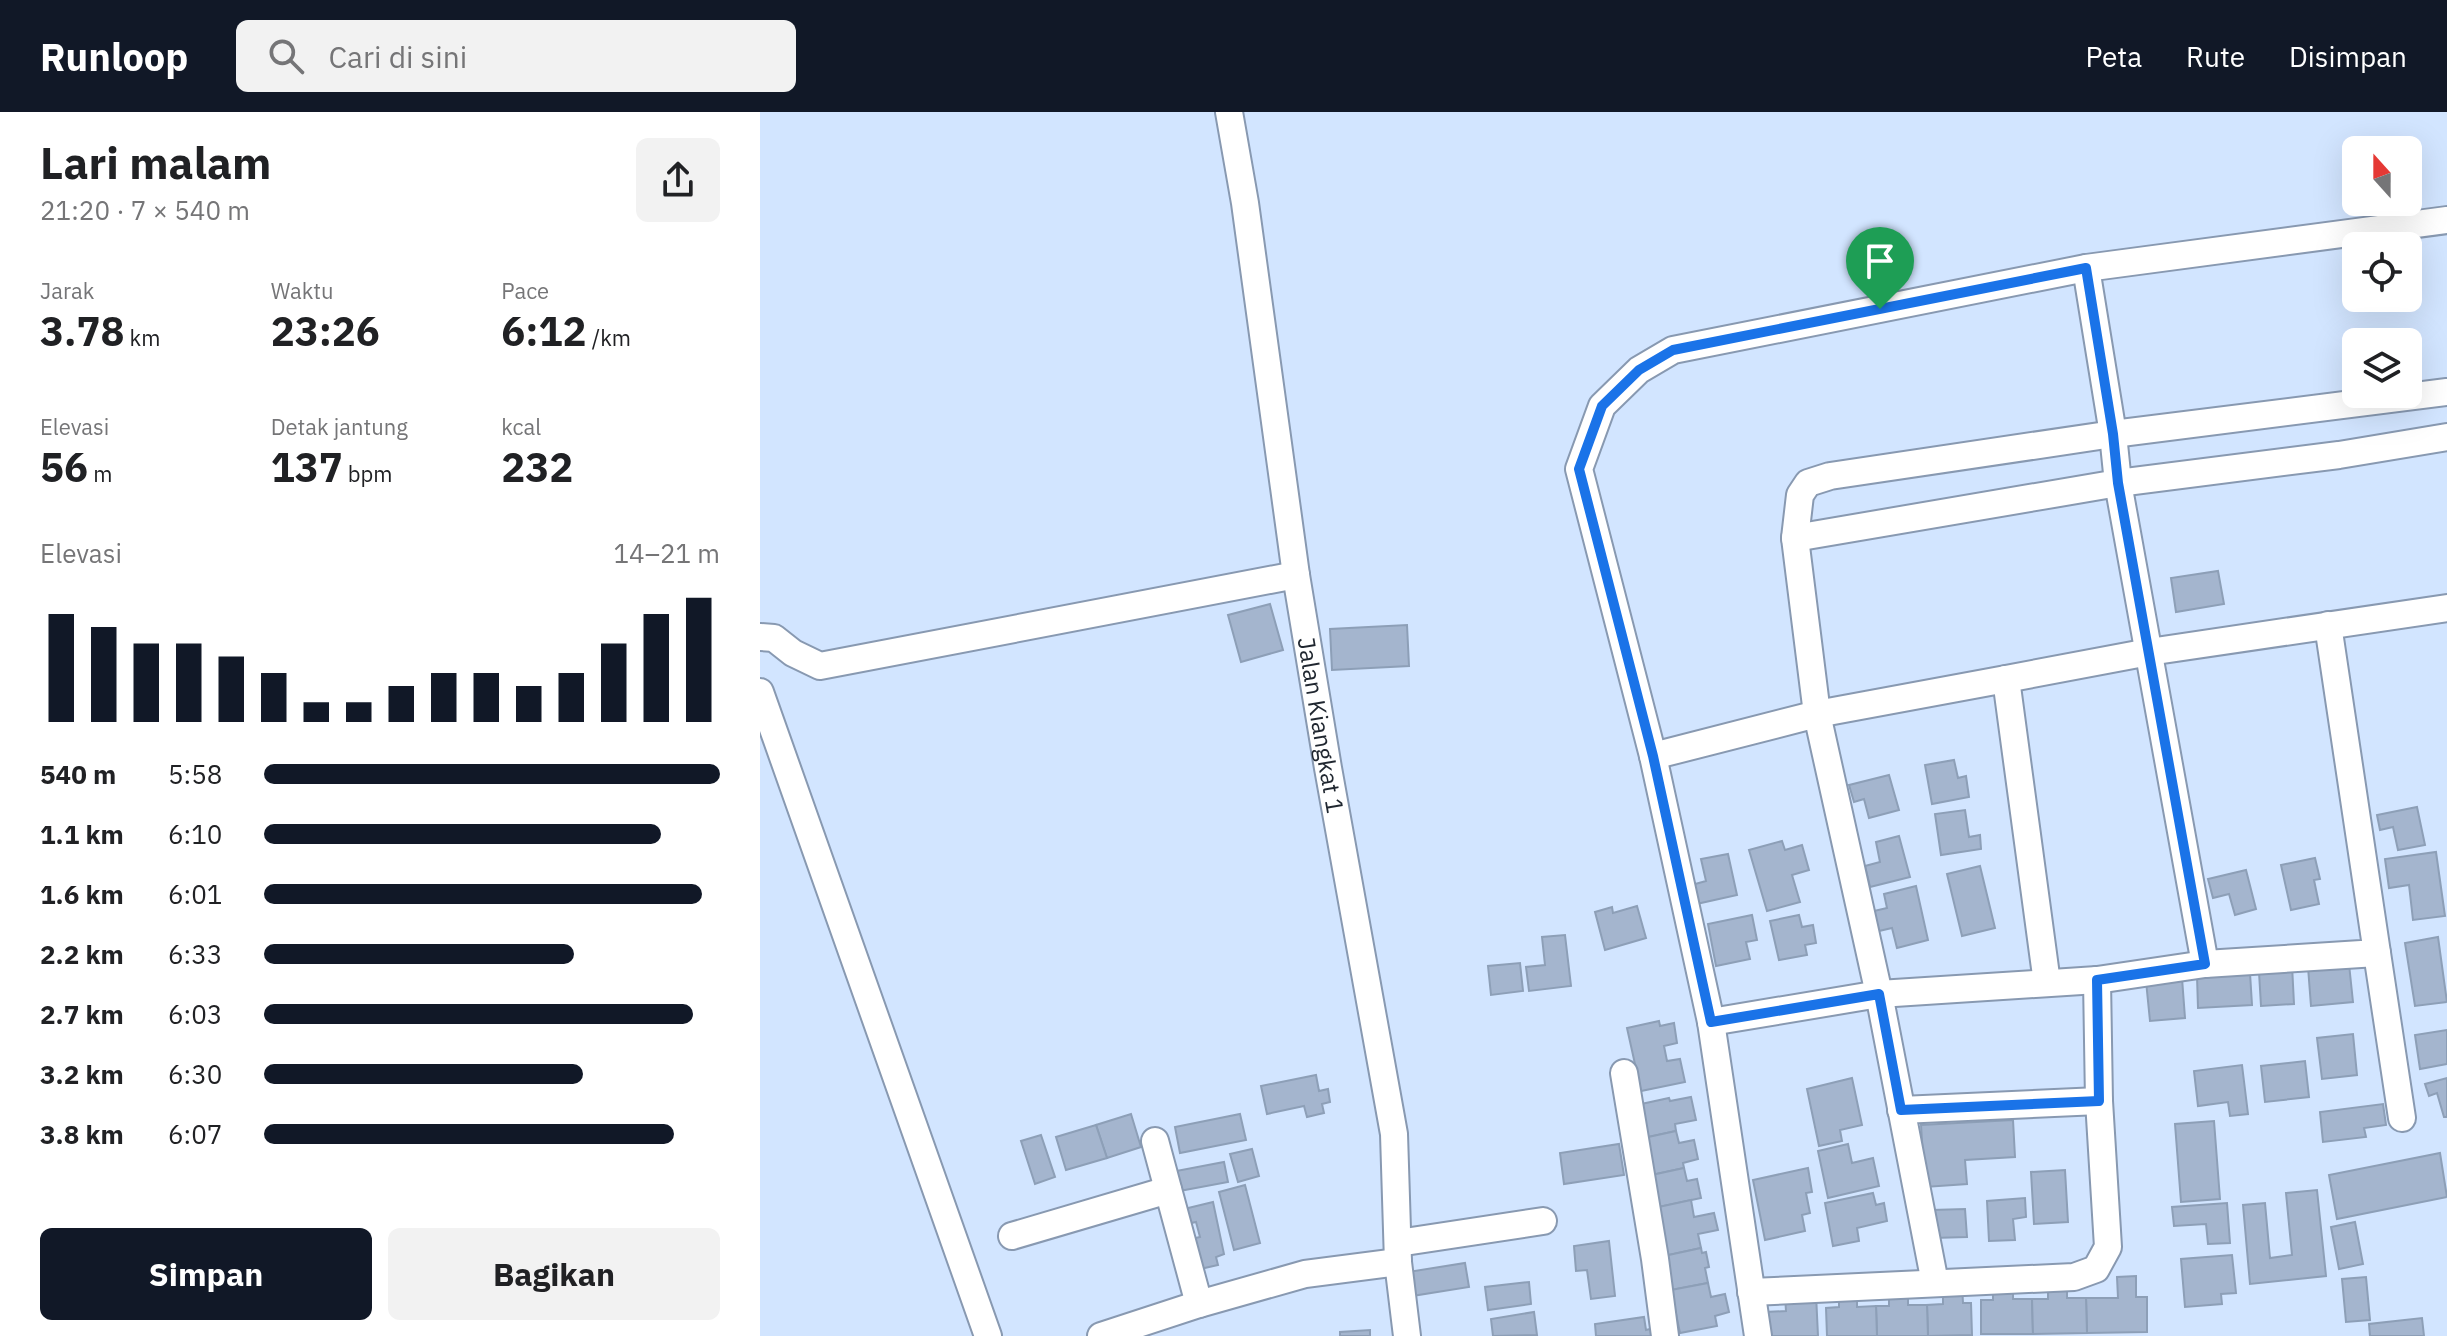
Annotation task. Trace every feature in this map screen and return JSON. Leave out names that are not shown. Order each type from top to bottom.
[{"type":"street","name":"Jalan Kiangkat 1","points":[[1229,112],[1245,203],[1296,575],[1394,1134],[1398,1253],[1407,1336]]},
{"type":"street","points":[[1758,1336],[1711,1022],[1653,756],[1579,469],[1602,406],[1639,370],[1673,350],[2086,268],[2447,220]]},
{"type":"street","points":[[2086,268],[2118,483],[2205,964]]},
{"type":"street","points":[[1935,1283],[1879,994],[1817,714],[1795,538],[1800,495],[1808,483],[1830,476],[2113,434],[2447,392]]},
{"type":"street","points":[[1795,538],[2118,483],[2339,455],[2447,437]]},
{"type":"street","points":[[760,637],[774,638],[793,653],[820,666],[1296,575]]},
{"type":"street","points":[[1653,756],[1817,714],[2149,652],[2447,608]]},
{"type":"street","points":[[2328,625],[2402,1118]]},
{"type":"street","points":[[2006,679],[2047,983]]},
{"type":"street","points":[[760,692],[988,1336]]},
{"type":"street","points":[[1711,1022],[1879,994],[2097,980],[2205,964],[2377,953]]},
{"type":"street","points":[[1751,1292],[2074,1277],[2096,1269],[2108,1247],[2099,1101],[2097,980]]},
{"type":"street","points":[[1624,1073],[1665,1336]]},
{"type":"street","points":[[1901,1110],[2099,1101]]},
{"type":"street","points":[[1155,1141],[1199,1304]]},
{"type":"street","points":[[1012,1236],[1168,1190]]},
{"type":"street","points":[[1101,1336],[1305,1274],[1543,1221]]},
{"type":"building","points":[[2218,571],[2224,604],[2176,612],[2171,578]]},
{"type":"building","points":[[1270,604],[1283,650],[1241,662],[1228,615]]},
{"type":"building","points":[[1407,625],[1409,666],[1332,670],[1330,629]]},
{"type":"building","points":[[1954,760],[1958,778],[1966,776],[1969,797],[1932,804],[1925,765]]},
{"type":"building","points":[[1889,775],[1899,810],[1869,818],[1864,799],[1854,802],[1849,785]]},
{"type":"building","points":[[2417,807],[2425,845],[2398,850],[2393,827],[2380,830],[2377,815]]},
{"type":"building","points":[[1965,810],[1969,837],[1980,835],[1981,849],[1941,855],[1935,814]]},
{"type":"building","points":[[1899,836],[1910,877],[1870,887],[1865,866],[1880,862],[1876,842]]},
{"type":"building","points":[[1782,841],[1785,850],[1802,845],[1809,870],[1792,875],[1800,902],[1767,911],[1749,850]]},
{"type":"building","points":[[2436,852],[2445,916],[2413,920],[2409,885],[2389,888],[2385,859]]},
{"type":"building","points":[[1728,854],[1737,895],[1692,905],[1688,886],[1706,881],[1701,859]]},
{"type":"building","points":[[2315,858],[2320,879],[2314,880],[2319,904],[2291,910],[2281,865]]},
{"type":"building","points":[[1980,866],[1995,928],[1962,936],[1947,874]]},
{"type":"building","points":[[2246,870],[2256,909],[2235,915],[2229,894],[2213,898],[2208,879]]},
{"type":"building","points":[[1916,886],[1928,940],[1897,948],[1892,928],[1879,931],[1874,911],[1887,908],[1884,894]]},
{"type":"building","points":[[1637,906],[1646,938],[1605,950],[1595,912],[1612,907],[1613,913]]},
{"type":"building","points":[[1752,915],[1757,940],[1746,942],[1750,959],[1716,966],[1708,924]]},
{"type":"building","points":[[1799,915],[1802,927],[1813,925],[1816,943],[1805,945],[1807,955],[1779,960],[1770,921]]},
{"type":"building","points":[[1565,935],[1571,986],[1529,991],[1526,967],[1545,965],[1542,937]]},
{"type":"building","points":[[2438,937],[2447,1002],[2415,1006],[2405,943]]},
{"type":"building","points":[[1520,963],[1523,991],[1491,995],[1488,966]]},
{"type":"building","points":[[2349,964],[2353,1002],[2311,1006],[2308,967]]},
{"type":"building","points":[[2292,965],[2294,1004],[2261,1006],[2259,972]]},
{"type":"building","points":[[2250,973],[2252,1005],[2198,1008],[2197,976]]},
{"type":"building","points":[[2182,978],[2185,1018],[2150,1021],[2146,981]]},
{"type":"building","points":[[1659,1021],[1660,1026],[1674,1023],[1677,1043],[1664,1046],[1667,1061],[1680,1059],[1685,1082],[1641,1091],[1627,1028]]},
{"type":"building","points":[[2447,1030],[2447,1064],[2420,1069],[2415,1035]]},
{"type":"building","points":[[2353,1034],[2357,1075],[2322,1079],[2317,1038]]},
{"type":"building","points":[[2305,1061],[2309,1097],[2265,1102],[2261,1066]]},
{"type":"building","points":[[2242,1065],[2248,1114],[2230,1116],[2228,1102],[2198,1106],[2194,1071]]},
{"type":"building","points":[[1316,1075],[1319,1091],[1328,1089],[1330,1102],[1322,1104],[1324,1113],[1307,1117],[1304,1106],[1267,1114],[1261,1086]]},
{"type":"building","points":[[1852,1078],[1862,1125],[1840,1130],[1842,1141],[1819,1146],[1807,1089]]},
{"type":"building","points":[[2447,1078],[2447,1117],[2444,1117],[2437,1093],[2429,1096],[2425,1084]]},
{"type":"building","points":[[1691,1097],[1696,1120],[1675,1124],[1676,1131],[1639,1139],[1632,1106]]},
{"type":"building","points":[[2383,1104],[2386,1125],[2364,1128],[2366,1137],[2323,1142],[2320,1112]]},
{"type":"building","points":[[1131,1114],[1141,1147],[1107,1158],[1096,1125]]},
{"type":"building","points":[[1240,1114],[1246,1140],[1180,1153],[1175,1127]]},
{"type":"building","points":[[2013,1120],[2015,1157],[1965,1160],[1967,1184],[1925,1187],[1921,1125]]},
{"type":"building","points":[[2214,1121],[2220,1199],[2181,1202],[2175,1124]]},
{"type":"building","points":[[1096,1125],[1107,1158],[1066,1170],[1056,1137]]},
{"type":"building","points":[[1676,1131],[1679,1143],[1694,1140],[1698,1159],[1683,1163],[1684,1168],[1647,1176],[1639,1139]]},
{"type":"building","points":[[1041,1135],[1055,1177],[1035,1184],[1021,1141]]},
{"type":"building","points":[[1619,1144],[1624,1175],[1564,1184],[1560,1153]]},
{"type":"building","points":[[1848,1144],[1852,1163],[1873,1158],[1879,1186],[1828,1198],[1818,1151]]},
{"type":"building","points":[[1252,1149],[1259,1176],[1238,1182],[1230,1154]]},
{"type":"building","points":[[2440,1153],[2447,1197],[2337,1219],[2329,1175]]},
{"type":"building","points":[[1224,1162],[1228,1182],[1174,1192],[1171,1172]]},
{"type":"building","points":[[1684,1168],[1687,1181],[1697,1179],[1701,1198],[1654,1208],[1647,1176]]},
{"type":"building","points":[[1808,1168],[1812,1192],[1806,1193],[1810,1213],[1802,1215],[1805,1231],[1765,1240],[1753,1180]]},
{"type":"building","points":[[2065,1170],[2068,1222],[2034,1224],[2031,1172]]},
{"type":"building","points":[[1245,1185],[1260,1243],[1234,1250],[1219,1192]]},
{"type":"building","points":[[2317,1190],[2326,1276],[2250,1284],[2243,1205],[2265,1203],[2270,1258],[2292,1255],[2286,1193]]},
{"type":"building","points":[[1873,1193],[1876,1205],[1884,1203],[1887,1221],[1857,1228],[1859,1241],[1833,1246],[1825,1203]]},
{"type":"building","points":[[2025,1198],[2026,1217],[2013,1219],[2015,1240],[1989,1241],[1987,1201]]},
{"type":"building","points":[[1691,1200],[1694,1217],[1714,1213],[1718,1230],[1698,1234],[1701,1248],[1664,1256],[1654,1208]]},
{"type":"building","points":[[1213,1202],[1224,1254],[1216,1257],[1218,1265],[1200,1269],[1187,1240],[1200,1237],[1196,1222],[1187,1224],[1184,1209]]},
{"type":"building","points":[[2227,1203],[2230,1243],[2208,1244],[2206,1224],[2174,1226],[2172,1207]]},
{"type":"building","points":[[1965,1209],[1967,1237],[1933,1238],[1932,1210]]},
{"type":"building","points":[[2355,1222],[2363,1264],[2339,1269],[2331,1227]]},
{"type":"building","points":[[1609,1241],[1615,1296],[1591,1299],[1587,1270],[1576,1271],[1574,1246]]},
{"type":"building","points":[[1701,1248],[1702,1253],[1706,1252],[1709,1267],[1705,1268],[1708,1283],[1671,1290],[1664,1256]]},
{"type":"building","points":[[2232,1255],[2236,1293],[2221,1294],[2222,1304],[2185,1307],[2181,1259]]},
{"type":"building","points":[[1465,1263],[1469,1287],[1412,1296],[1408,1272]]},
{"type":"building","points":[[2136,1276],[2136,1297],[2147,1297],[2147,1332],[2087,1333],[2086,1298],[2118,1298],[2117,1277]]},
{"type":"building","points":[[2366,1277],[2370,1320],[2346,1322],[2342,1279]]},
{"type":"building","points":[[1529,1282],[1531,1304],[1488,1310],[1485,1287]]},
{"type":"building","points":[[1708,1283],[1711,1297],[1725,1294],[1729,1312],[1715,1316],[1717,1326],[1680,1333],[1671,1290]]},
{"type":"building","points":[[2013,1283],[2013,1299],[2032,1299],[2033,1334],[1981,1334],[1981,1300],[1993,1300],[1993,1284]]},
{"type":"building","points":[[2048,1283],[2067,1283],[2067,1298],[2086,1298],[2087,1333],[2033,1334],[2032,1299],[2048,1299]]},
{"type":"building","points":[[1962,1285],[1963,1303],[1971,1303],[1972,1335],[1928,1336],[1927,1305],[1943,1304],[1943,1286]]},
{"type":"building","points":[[1889,1288],[1908,1288],[1908,1305],[1927,1305],[1928,1336],[1877,1336],[1876,1306],[1889,1306]]},
{"type":"building","points":[[1839,1292],[1857,1292],[1857,1307],[1876,1306],[1877,1336],[1827,1336],[1826,1308],[1839,1307]]},
{"type":"building","points":[[1816,1294],[1818,1336],[1766,1336],[1765,1312],[1786,1311],[1785,1296]]},
{"type":"building","points":[[1534,1312],[1537,1335],[1493,1336],[1491,1319]]},
{"type":"building","points":[[1644,1317],[1646,1330],[1654,1328],[1656,1336],[1596,1336],[1595,1324]]},
{"type":"building","points":[[2422,1318],[2424,1336],[2370,1336],[2369,1324]]},
{"type":"building","points":[[1370,1330],[1370,1336],[1340,1336],[1340,1332]]},
{"type":"route","points":[[2086,268],[2118,483],[2205,964],[2097,980],[2099,1101],[1901,1110],[1879,994],[1711,1022],[1653,756],[1579,469],[1602,406],[1639,370],[1673,350],[1880,309],[2086,268]]}]
